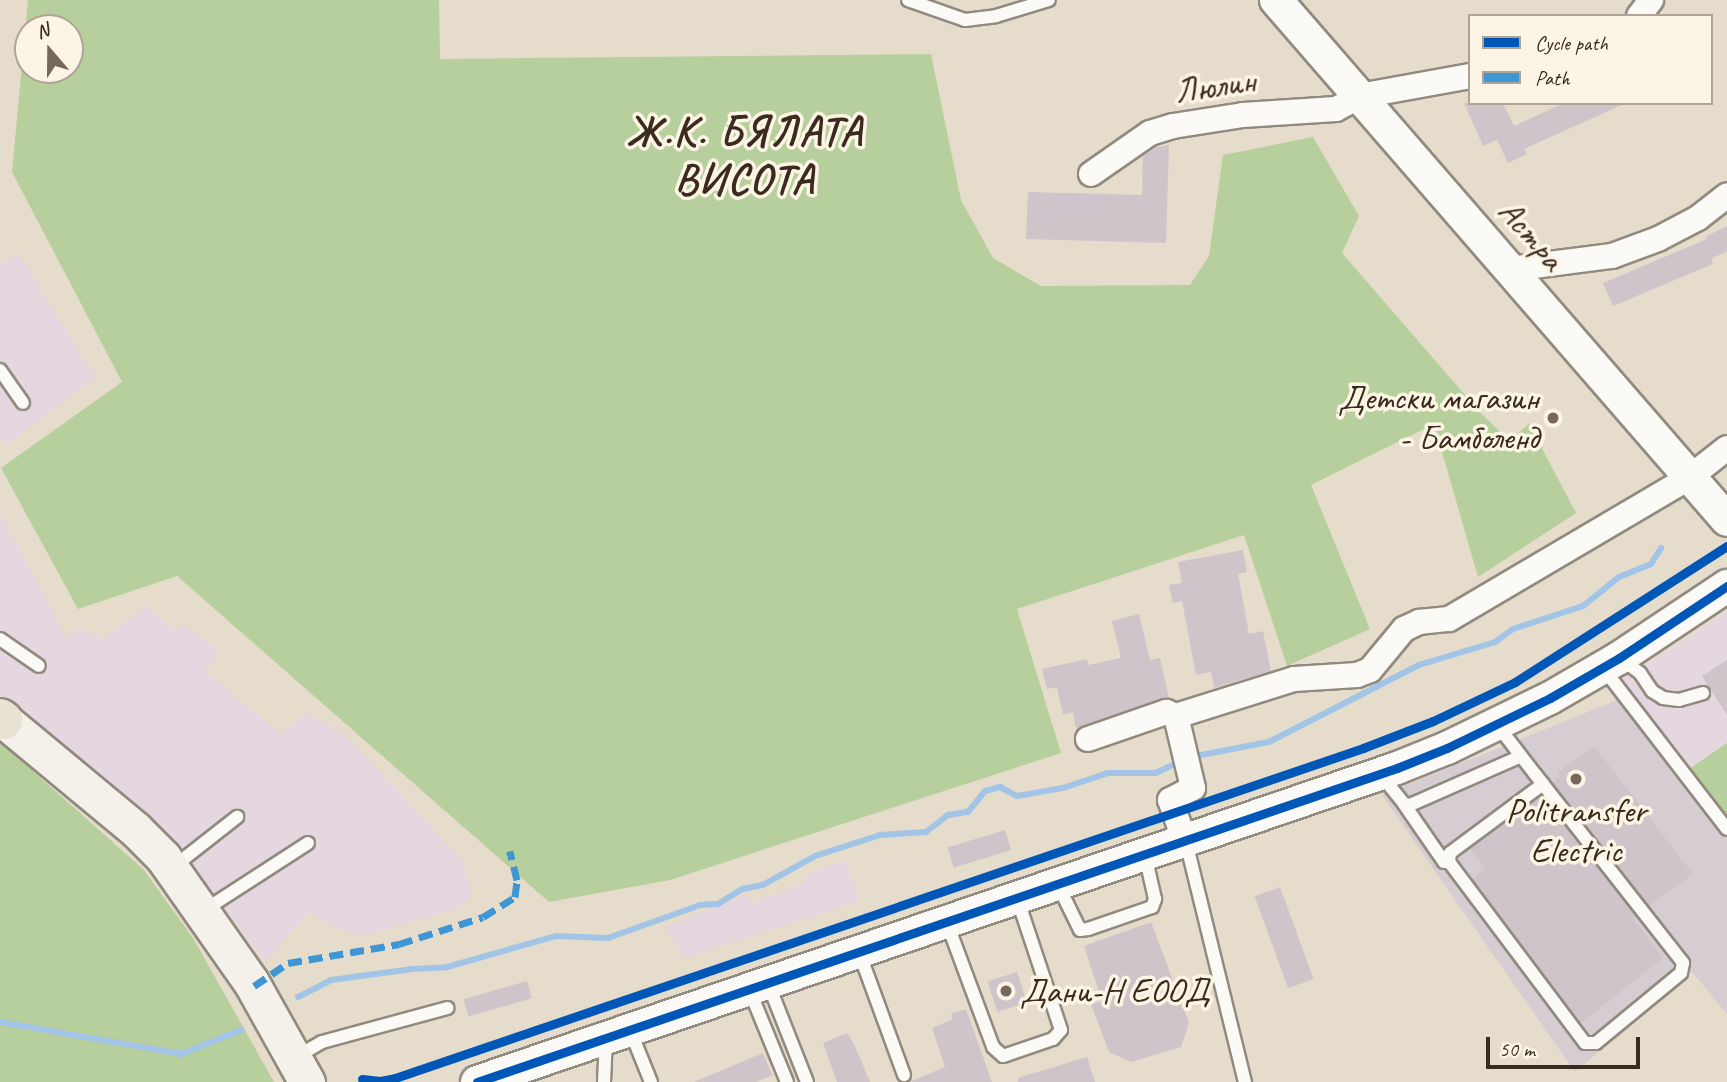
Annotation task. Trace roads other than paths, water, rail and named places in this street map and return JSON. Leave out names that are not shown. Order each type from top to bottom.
[{"type":"main road","points":[[1,718],[136,830],[171,868],[261,997],[302,1070]]},
{"type":"street","name":"Астра","points":[[1276,0],[1727,520]]},
{"type":"street","name":"Люлин","points":[[1091,174],[1150,133],[1243,114],[1336,108],[1360,96],[1468,76]]},
{"type":"street","points":[[1510,269],[1612,256],[1658,239],[1698,218],[1727,195]]},
{"type":"street","points":[[1179,725],[1294,678],[1357,675],[1370,670],[1404,629],[1419,622],[1449,619],[1690,477],[1727,448]]},
{"type":"street","points":[[494,1080],[617,1034],[1380,774],[1497,725],[1611,663],[1727,586]]},
{"type":"street","points":[[1088,739],[1166,712],[1179,725],[1193,788],[1170,800],[1185,841]]},
{"type":"lane","points":[[908,0],[965,20],[996,16],[1049,0]]},
{"type":"lane","points":[[0,370],[23,403]]},
{"type":"lane","points":[[0,639],[39,666]]},
{"type":"lane","points":[[1611,663],[1640,673],[1652,691],[1663,698],[1679,700],[1703,693]]},
{"type":"lane","points":[[1611,663],[1727,829]]},
{"type":"lane","points":[[1497,725],[1683,963],[1681,973],[1596,1043],[1585,1043],[1449,862],[1450,853],[1543,784]]},
{"type":"lane","points":[[1404,804],[1410,805],[1521,756]]},
{"type":"lane","points":[[1380,774],[1444,862],[1449,862]]},
{"type":"lane","points":[[171,868],[237,817]]},
{"type":"lane","points":[[1185,841],[1245,1082]]},
{"type":"lane","points":[[203,911],[307,844]]},
{"type":"lane","points":[[1058,884],[1080,930],[1088,929],[1152,907],[1155,899],[1145,855]]},
{"type":"lane","points":[[947,922],[993,1047],[1003,1056],[1053,1039],[1061,1030],[1017,898]]},
{"type":"lane","points":[[859,952],[904,1074]]},
{"type":"lane","points":[[759,986],[787,1082]]},
{"type":"lane","points":[[759,986],[807,1082]]},
{"type":"lane","points":[[302,1070],[322,1042],[447,1009]]},
{"type":"lane","points":[[604,1082],[617,1034]]},
{"type":"lane","points":[[617,1034],[651,1082]]},
{"type":"waterway","points":[[1191,757],[1269,742],[1419,665],[1495,642],[1513,629],[1583,606],[1619,577],[1651,564],[1661,548]]},
{"type":"waterway","points":[[298,997],[331,980],[447,967],[556,936],[608,938],[700,905],[718,904],[742,889],[763,885],[815,856],[880,835],[926,832],[948,815],[968,812],[985,791],[1000,787],[1017,796],[1063,788],[1108,773],[1156,773],[1181,761]]},
{"type":"waterway","points":[[0,1022],[181,1054],[241,1030]]},
{"type":"place","name":"Детски магазин - Бамболенд","points":[[1553,418]]},
{"type":"place","name":"Politransfer Electric","points":[[1576,779]]},
{"type":"place","name":"Дани-Н ЕООД","points":[[1006,991]]},
{"type":"district","name":"Ж.К. БЯЛАТА ВИСОТА","points":[[745,156]]}]
